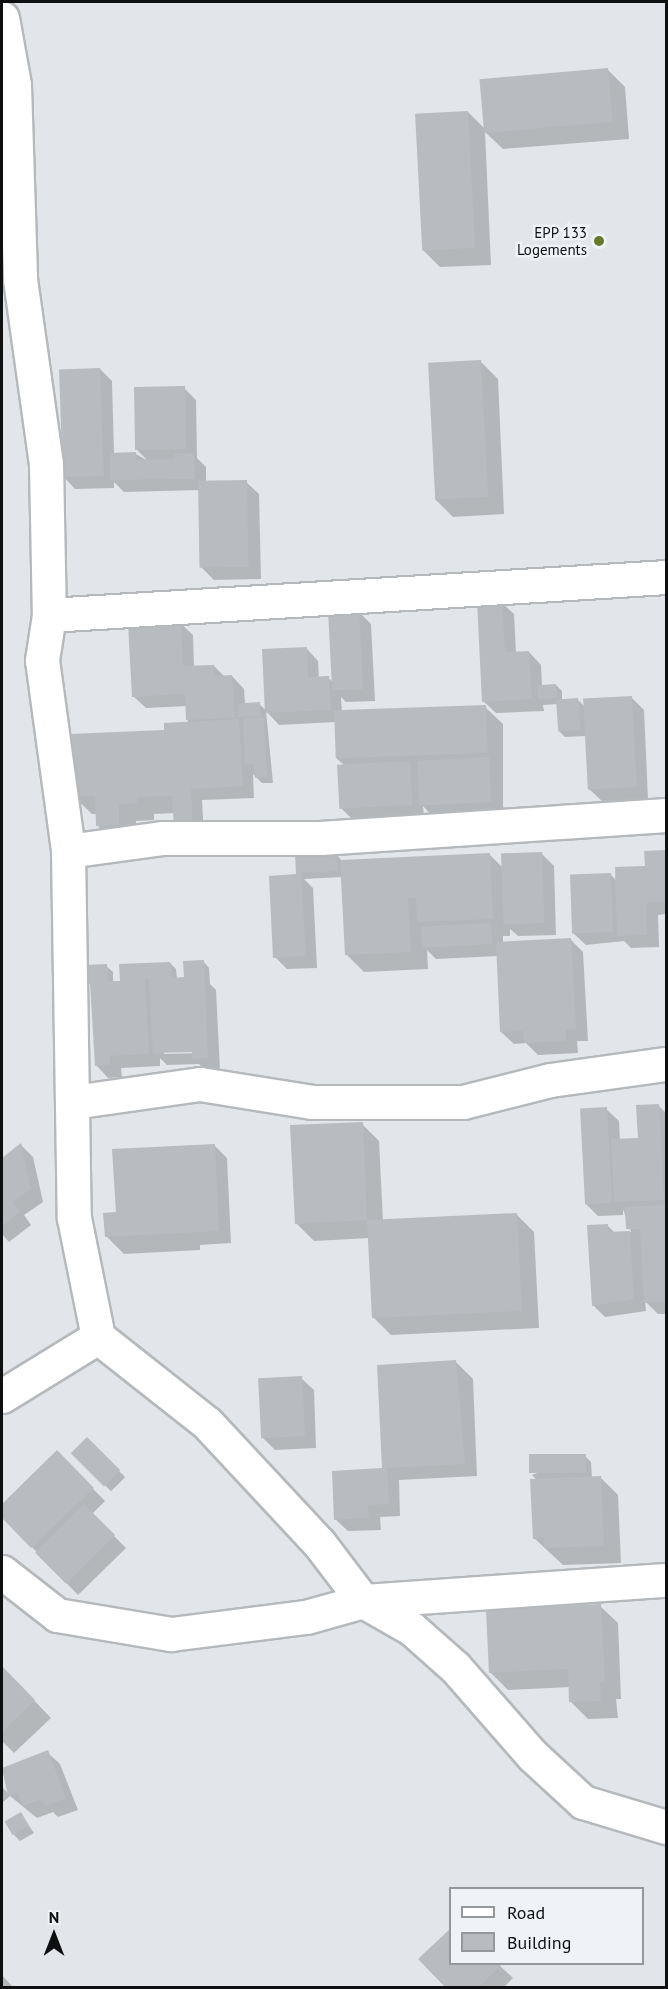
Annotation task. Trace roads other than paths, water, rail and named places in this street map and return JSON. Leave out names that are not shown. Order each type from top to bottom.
[{"type":"street","points":[[2,18],[14,85],[20,279],[46,464],[50,615],[42,660],[68,851],[74,1218],[98,1337],[207,1423],[319,1543],[363,1601],[412,1629],[455,1667],[533,1756],[583,1802],[666,1827]]},
{"type":"street","points":[[50,615],[666,577]]},
{"type":"street","points":[[68,851],[163,838],[320,838],[666,815]]},
{"type":"street","points":[[73,1102],[200,1084],[312,1102],[463,1102],[550,1080],[666,1064]]},
{"type":"street","points":[[2,1396],[98,1337]]},
{"type":"street","points":[[2,1572],[57,1615],[171,1634],[306,1617],[363,1601],[666,1580]]},
{"type":"place","name":"EPP 133 Logements","points":[[599,241]]}]
